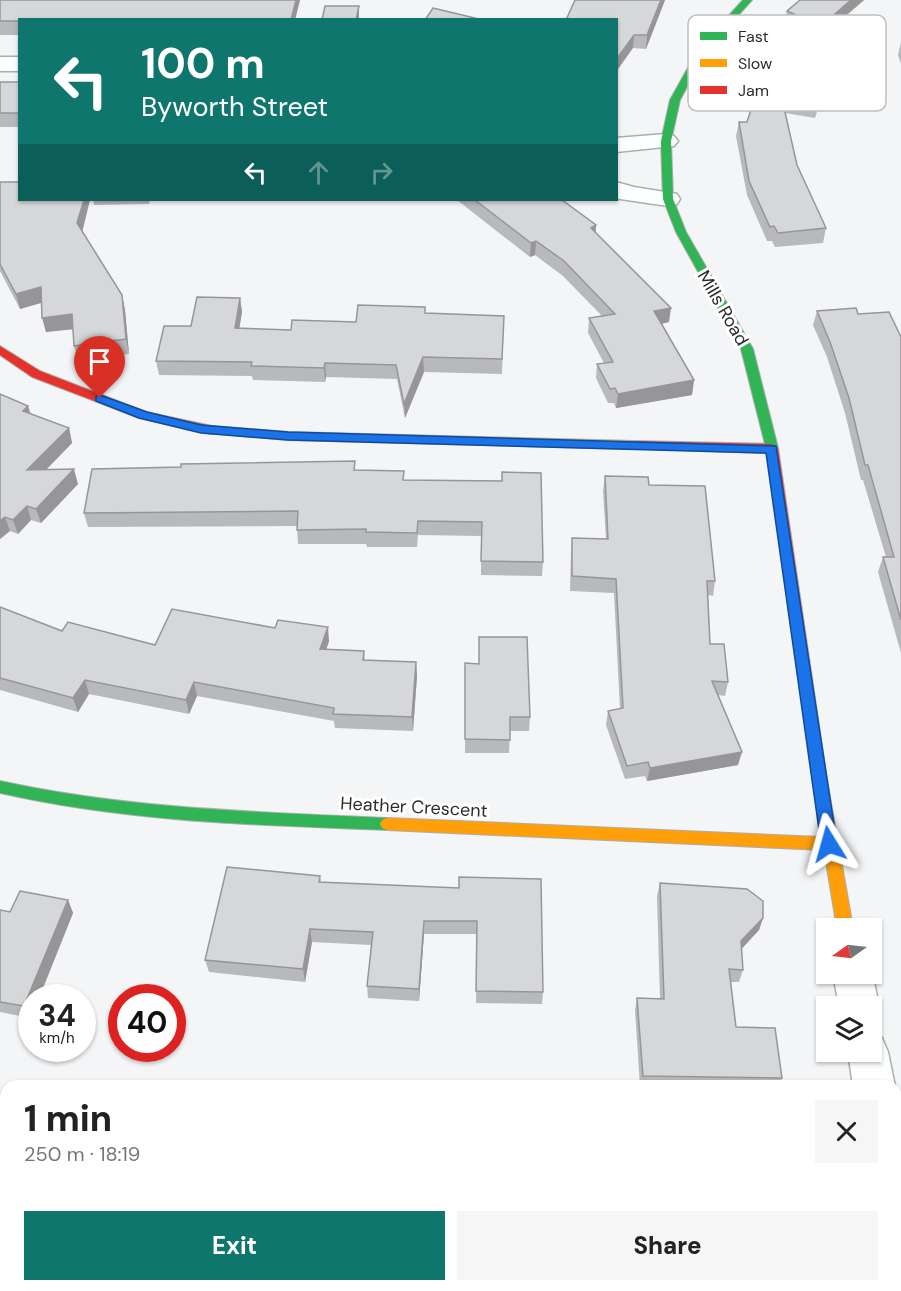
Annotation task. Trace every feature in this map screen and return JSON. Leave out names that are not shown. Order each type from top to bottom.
[{"type":"street","name":"Mills Road","points":[[734,15],[748,0]]},
{"type":"street","points":[[0,64],[18,64]]},
{"type":"street","name":"Mills Road","points":[[688,76],[675,100],[666,141],[668,199],[681,232],[747,349],[772,449],[829,844],[843,918]]},
{"type":"street","points":[[618,145],[666,141]]},
{"type":"street","points":[[618,190],[629,194],[668,199]]},
{"type":"street","points":[[0,350],[36,374],[143,415],[201,429],[288,436],[772,449]]},
{"type":"street","name":"Heather Crescent","points":[[0,788],[149,813],[829,844]]},
{"type":"street","points":[[870,1062],[873,1080]]},
{"type":"building","points":[[0,0],[296,0],[292,18],[18,18],[18,21],[0,21]]},
{"type":"building","points":[[575,0],[661,0],[647,35],[634,35],[618,57],[618,18],[567,18]]},
{"type":"building","points":[[800,0],[851,0],[835,14],[838,15],[793,15],[787,11]]},
{"type":"building","points":[[325,6],[359,6],[356,18],[322,18]]},
{"type":"building","points":[[433,8],[475,18],[426,18]]},
{"type":"building","points":[[0,82],[18,82],[18,113],[0,113]]},
{"type":"building","points":[[751,111],[785,111],[797,165],[826,228],[778,233],[774,226],[770,227],[749,181],[739,122],[747,122]]},
{"type":"building","points":[[0,182],[18,182],[18,201],[84,201],[77,223],[122,295],[126,339],[74,346],[72,314],[42,318],[41,287],[16,294],[0,264]]},
{"type":"building","points":[[476,201],[563,201],[596,225],[591,228],[671,308],[654,311],[694,380],[618,394],[615,388],[610,389],[597,364],[613,362],[589,318],[615,314],[564,261],[536,241],[531,243]]},
{"type":"building","points":[[197,297],[240,298],[235,328],[291,330],[292,320],[356,322],[358,305],[425,307],[425,313],[504,316],[502,359],[423,357],[404,404],[396,365],[325,363],[324,368],[251,366],[252,362],[156,361],[164,326],[191,326]]},
{"type":"building","points":[[856,308],[858,314],[889,312],[901,337],[901,620],[883,557],[894,557],[868,465],[865,465],[849,398],[817,311]]},
{"type":"building","points":[[0,394],[28,406],[23,411],[69,428],[27,470],[74,469],[36,509],[27,506],[13,520],[5,517],[0,521]]},
{"type":"building","points":[[355,461],[354,470],[404,471],[403,480],[502,481],[502,472],[541,473],[543,562],[481,561],[482,522],[418,521],[417,533],[366,532],[366,529],[297,530],[298,511],[84,513],[92,469],[181,467],[181,464]]},
{"type":"building","points":[[605,476],[648,477],[649,485],[705,486],[715,581],[707,581],[710,644],[724,644],[728,682],[712,681],[742,752],[650,768],[648,762],[627,766],[608,711],[623,708],[616,579],[572,576],[572,538],[608,539]]},
{"type":"building","points":[[0,607],[62,631],[68,622],[155,645],[172,609],[275,628],[278,620],[328,627],[320,649],[364,651],[363,660],[416,662],[412,717],[333,714],[334,708],[194,682],[186,700],[85,680],[73,698],[0,678]]},
{"type":"building","points":[[479,637],[527,637],[530,717],[510,717],[510,740],[465,739],[465,663],[479,664]]},
{"type":"building","points":[[227,867],[320,876],[319,882],[459,888],[459,877],[541,879],[543,992],[476,991],[477,921],[424,921],[419,989],[367,986],[373,932],[310,929],[303,969],[205,960]]},
{"type":"building","points":[[660,883],[747,889],[763,901],[763,918],[741,941],[743,970],[729,969],[736,1027],[775,1028],[782,1078],[643,1076],[637,998],[664,999]]},
{"type":"building","points":[[20,891],[68,900],[33,984],[18,984],[18,1005],[0,1002],[0,910],[10,912]]},
{"type":"traffic: fast","points":[[734,15],[748,0]]},
{"type":"traffic: fast","points":[[688,76],[675,100],[666,141],[668,199],[681,232],[747,349],[772,448]]},
{"type":"traffic: fast","points":[[0,787],[47,798],[144,811],[241,818],[387,824]]},
{"type":"traffic: slow","points":[[212,430],[288,436],[634,445]]},
{"type":"traffic: slow","points":[[820,780],[843,918]]},
{"type":"traffic: slow","points":[[387,824],[829,844]]},
{"type":"traffic: jam","points":[[0,350],[36,374],[143,415],[212,430]]},
{"type":"traffic: jam","points":[[634,445],[772,449]]},
{"type":"traffic: jam","points":[[772,448],[820,780]]},
{"type":"route","points":[[100,398],[143,415],[201,429],[288,436],[772,449],[829,844]]}]
